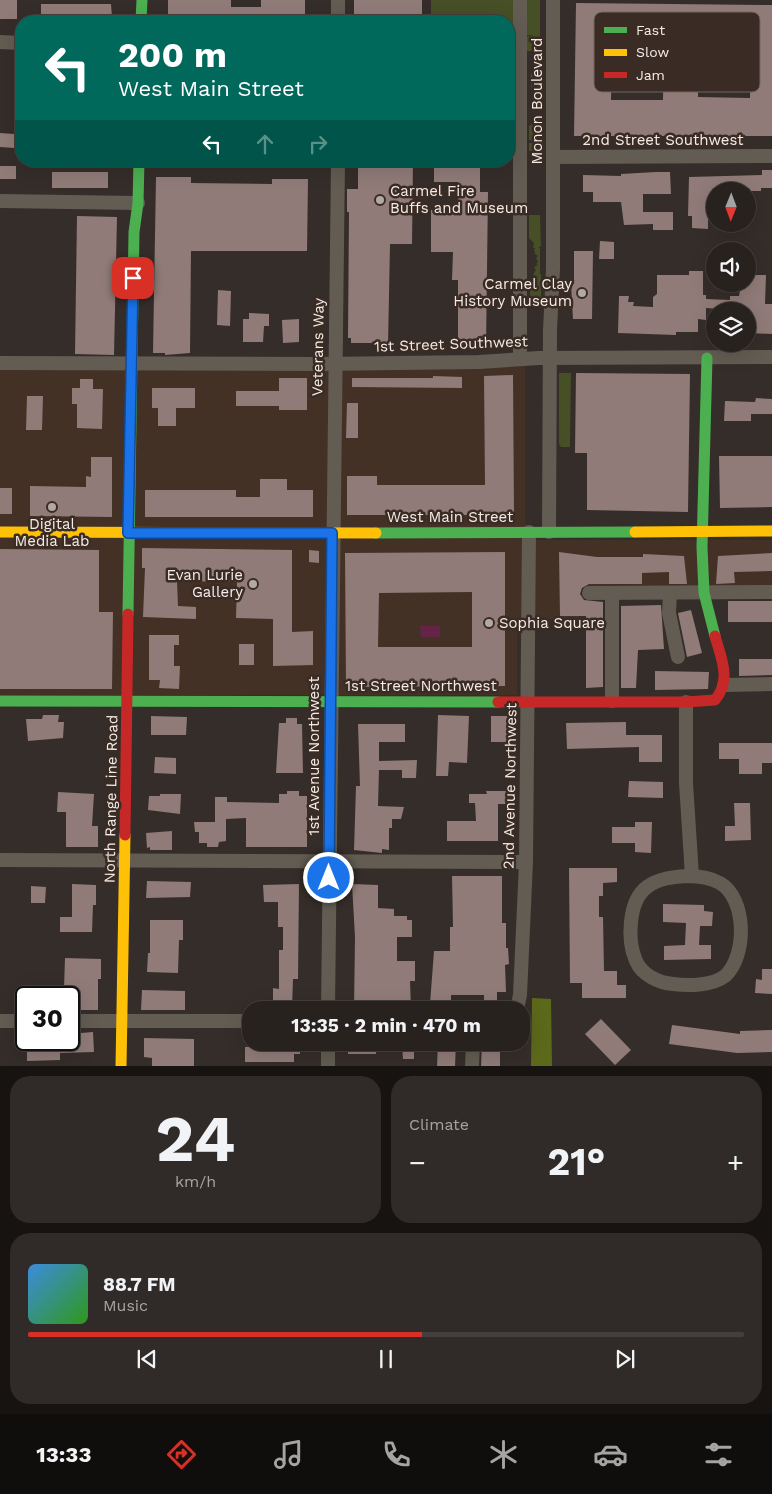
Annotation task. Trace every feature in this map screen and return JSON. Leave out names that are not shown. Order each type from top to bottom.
[{"type":"main road","points":[[141,15],[142,0]]},
{"type":"main road","name":"North Range Line Road","points":[[121,1066],[128,533],[134,232],[138,203],[139,167]]},
{"type":"main road","points":[[707,358],[703,531],[704,593],[724,668],[724,685]]},
{"type":"main road","name":"West Main Street","points":[[0,532],[772,531]]},
{"type":"main road","name":"1st Street Northwest","points":[[0,701],[686,702],[714,700],[724,685]]},
{"type":"street","points":[[338,0],[338,15]]},
{"type":"street","name":"Monon Boulevard","points":[[520,0],[520,359]]},
{"type":"street","name":"Monon Boulevard","points":[[549,532],[550,358],[553,286],[553,0]]},
{"type":"street","points":[[0,42],[15,43]]},
{"type":"street","name":"2nd Street Southwest","points":[[553,157],[772,156]]},
{"type":"street","name":"Veterans Way","points":[[332,533],[338,167]]},
{"type":"street","points":[[0,201],[138,203]]},
{"type":"street","name":"1st Street Southwest","points":[[0,363],[132,365],[550,358],[772,357]]},
{"type":"street","name":"2nd Avenue Northwest","points":[[519,1001],[526,862],[529,532]]},
{"type":"street","name":"1st Avenue Northwest","points":[[328,1001],[332,533]]},
{"type":"street","points":[[589,594],[772,592]]},
{"type":"street","points":[[612,593],[612,701]]},
{"type":"street","points":[[670,593],[669,613],[678,657]]},
{"type":"street","points":[[724,685],[772,684]]},
{"type":"street","points":[[686,702],[686,783],[692,876]]},
{"type":"street","points":[[0,860],[125,862],[526,862]]},
{"type":"street","points":[[692,876],[721,884],[737,904],[740,937],[735,960],[724,976],[713,981],[688,985],[659,981],[646,974],[636,963],[632,948],[632,918],[640,894],[648,886],[670,878],[692,876]]},
{"type":"street","points":[[0,1021],[15,1021]]},
{"type":"street","points":[[80,1022],[242,1022]]},
{"type":"street","points":[[328,1051],[328,1066]]},
{"type":"street","points":[[472,1066],[473,1051]]},
{"type":"shaded area","points":[[0,366],[525,366],[525,540],[772,540],[772,588],[580,588],[579,619],[517,620],[517,695],[0,695]]},
{"type":"shaded area","points":[[420,626],[440,626],[440,637],[421,637]]},
{"type":"green space","points":[[431,0],[540,0],[540,46],[534,46],[534,51],[525,51],[524,37],[534,35],[515,35],[515,15],[431,15]]},
{"type":"green space","points":[[535,59],[538,60],[534,82],[537,103],[534,104],[530,78]]},
{"type":"green space","points":[[535,122],[540,124],[540,136],[536,137],[540,138],[540,145],[535,145],[535,149],[539,151],[529,151],[529,143],[532,143],[529,140],[529,126]]},
{"type":"green space","points":[[529,215],[540,215],[541,246],[538,248],[540,248],[541,302],[530,303],[530,283],[535,276],[533,275],[536,270],[534,267],[538,265],[536,264],[538,262],[536,258],[538,256],[535,254],[534,249],[536,248],[533,248],[534,243],[529,238]]},
{"type":"green space","points":[[559,373],[571,373],[570,447],[561,447],[559,444]]},
{"type":"green space","points":[[532,998],[551,999],[552,1066],[531,1066]]},
{"type":"building","points":[[0,0],[17,0],[17,15],[15,15],[15,19],[0,19]]},
{"type":"building","points":[[168,0],[231,0],[231,7],[261,7],[261,0],[305,0],[305,15],[168,15]]},
{"type":"building","points":[[354,0],[422,0],[422,15],[354,15]]},
{"type":"building","points":[[576,3],[772,5],[772,136],[574,136]]},
{"type":"building","points":[[41,4],[111,4],[112,15],[41,15]]},
{"type":"building","points":[[0,133],[14,134],[14,148],[0,147]]},
{"type":"building","points":[[0,166],[16,167],[16,179],[0,179]]},
{"type":"building","points":[[358,167],[413,167],[412,244],[390,244],[388,346],[377,346],[377,343],[351,343],[351,338],[348,338],[349,212],[347,212],[347,189],[358,189]]},
{"type":"building","points":[[434,167],[480,167],[480,192],[488,192],[486,349],[454,349],[454,339],[458,339],[458,280],[452,280],[453,252],[431,252],[431,210],[458,210],[458,182],[434,182]]},
{"type":"building","points":[[762,170],[772,170],[772,188],[761,188],[761,191],[756,191],[756,182],[706,182],[706,229],[692,228],[692,216],[688,216],[689,177],[762,175]]},
{"type":"building","points":[[52,172],[108,172],[108,188],[52,188]]},
{"type":"building","points":[[670,172],[671,194],[643,194],[643,212],[673,212],[673,230],[653,230],[653,224],[624,225],[621,202],[593,202],[593,192],[583,192],[583,175],[621,176],[621,174]]},
{"type":"building","points":[[156,177],[191,177],[191,183],[272,184],[272,179],[308,179],[307,251],[191,251],[190,353],[165,355],[165,353],[153,353]]},
{"type":"building","points":[[77,216],[117,217],[114,355],[75,354]]},
{"type":"building","points":[[600,241],[614,242],[614,259],[599,259]]},
{"type":"building","name":"Carmel Clay History Museum","points":[[574,251],[593,251],[592,319],[573,319],[571,284],[574,284]]},
{"type":"building","points":[[689,271],[703,271],[703,295],[706,295],[706,299],[730,300],[730,296],[739,296],[740,292],[756,292],[756,275],[766,275],[765,304],[772,304],[772,334],[756,333],[756,302],[706,302],[706,320],[698,319],[698,332],[676,332],[676,335],[618,333],[619,296],[629,296],[628,302],[634,302],[633,306],[653,307],[653,297],[657,294],[657,275],[689,275]]},
{"type":"building","points":[[218,290],[231,291],[230,326],[217,325]]},
{"type":"building","points":[[249,313],[269,314],[269,326],[264,326],[263,342],[243,342],[243,319],[249,319]]},
{"type":"building","points":[[299,319],[299,342],[283,343],[282,320]]},
{"type":"building","points":[[576,373],[690,374],[688,512],[587,510],[587,453],[575,453]]},
{"type":"building","points":[[513,375],[514,515],[347,515],[347,476],[377,476],[377,485],[485,485],[484,376]]},
{"type":"building","points":[[433,376],[462,377],[462,388],[352,387],[352,378],[433,378]]},
{"type":"building","points":[[279,378],[307,378],[307,410],[279,410],[279,406],[236,406],[236,391],[279,391]]},
{"type":"building","points":[[80,379],[93,379],[93,389],[103,389],[102,429],[77,428],[77,404],[72,404],[72,388],[80,388]]},
{"type":"building","points":[[152,388],[195,388],[195,408],[176,408],[176,426],[158,426],[158,408],[152,408]]},
{"type":"building","points":[[27,396],[43,396],[42,430],[26,430]]},
{"type":"building","points":[[756,398],[772,399],[772,414],[751,414],[751,421],[724,421],[725,401],[755,402]]},
{"type":"building","points":[[347,403],[358,403],[358,438],[346,438]]},
{"type":"building","points":[[719,456],[772,456],[772,507],[720,508]]},
{"type":"building","points":[[91,457],[112,457],[112,517],[30,516],[30,486],[86,487],[86,476],[91,477]]},
{"type":"building","points":[[260,479],[287,479],[287,490],[313,490],[313,517],[145,517],[145,490],[236,490],[236,497],[260,497]]},
{"type":"building","points":[[0,488],[12,488],[12,514],[0,514]]},
{"type":"building","points":[[142,548],[292,550],[292,632],[313,631],[313,665],[273,666],[273,619],[236,618],[237,582],[177,581],[178,606],[196,607],[196,619],[143,617],[145,568],[142,568]]},
{"type":"building","points":[[0,549],[99,550],[99,612],[113,612],[112,689],[0,689]]},
{"type":"building","points":[[309,550],[319,551],[319,563],[309,562]]},
{"type":"building","name":"Sophia Square","points":[[505,552],[505,686],[346,687],[345,553]],"holes":[[[472,592],[472,647],[378,647],[379,593]]]},
{"type":"building","points":[[559,552],[597,557],[643,557],[643,554],[684,556],[687,584],[669,584],[669,572],[642,573],[642,584],[589,584],[582,588],[580,594],[584,600],[603,602],[603,687],[586,688],[586,616],[560,616]]},
{"type":"building","points":[[772,553],[772,571],[734,572],[735,583],[716,584],[718,556]]},
{"type":"building","points":[[728,601],[772,601],[772,622],[728,622]]},
{"type":"building","points":[[661,605],[664,649],[638,650],[636,688],[621,688],[621,606]]},
{"type":"building","points":[[691,610],[702,653],[687,657],[678,613]]},
{"type":"building","points":[[149,635],[179,635],[179,645],[174,645],[174,666],[180,666],[179,689],[159,688],[160,680],[149,680]]},
{"type":"building","points":[[239,644],[254,644],[254,665],[239,665]]},
{"type":"building","points":[[739,659],[772,659],[772,675],[739,676]]},
{"type":"building","points":[[655,671],[709,672],[708,689],[655,690]]},
{"type":"building","points":[[43,715],[59,715],[58,722],[64,722],[63,738],[28,741],[26,719],[42,719]]},
{"type":"building","points":[[438,715],[469,716],[467,763],[449,762],[448,776],[436,776]]},
{"type":"building","points":[[151,716],[187,717],[186,735],[151,735]]},
{"type":"building","points":[[491,716],[508,716],[507,742],[491,742]]},
{"type":"building","points":[[286,718],[297,718],[297,724],[302,724],[303,773],[276,773],[279,723],[286,723]]},
{"type":"building","points":[[626,722],[626,735],[662,735],[662,762],[639,762],[639,747],[567,749],[566,723]]},
{"type":"building","points":[[358,724],[405,724],[405,742],[379,742],[379,761],[417,760],[416,778],[402,778],[402,770],[379,770],[378,806],[404,807],[401,819],[392,819],[392,828],[389,828],[389,850],[382,849],[382,853],[354,850],[356,786],[360,786]]},
{"type":"building","points":[[719,743],[772,743],[772,763],[762,763],[762,774],[739,774],[739,759],[719,759]]},
{"type":"building","points":[[155,757],[176,758],[176,774],[154,773]]},
{"type":"building","points":[[629,781],[663,782],[663,798],[628,797]]},
{"type":"building","points":[[287,791],[299,791],[299,796],[307,796],[307,847],[246,847],[246,818],[226,819],[226,841],[219,842],[218,847],[207,847],[207,843],[199,843],[199,832],[195,832],[194,822],[215,822],[215,797],[227,797],[227,802],[279,803],[279,794],[287,794]]},
{"type":"building","points":[[486,791],[508,791],[508,804],[498,804],[498,841],[447,841],[447,821],[476,821],[475,803],[469,803],[469,794],[487,794]]},
{"type":"building","points":[[58,792],[94,794],[92,826],[98,826],[98,847],[66,847],[66,812],[57,812]]},
{"type":"building","points":[[160,794],[181,794],[180,814],[148,810],[149,796],[160,796]]},
{"type":"building","points":[[734,803],[750,803],[751,840],[725,841],[725,826],[735,826]]},
{"type":"building","points":[[635,822],[652,822],[651,853],[635,852],[635,843],[612,843],[612,827],[635,827]]},
{"type":"building","points":[[172,831],[172,850],[150,850],[150,847],[147,848],[146,833]]},
{"type":"building","points":[[569,868],[617,868],[617,882],[603,883],[603,896],[599,896],[599,917],[603,917],[604,971],[617,971],[617,985],[626,985],[626,998],[582,998],[582,983],[570,983]]},
{"type":"building","points":[[452,876],[502,876],[502,923],[506,923],[506,948],[508,948],[509,964],[505,965],[506,992],[497,992],[497,1001],[484,1001],[484,995],[451,995],[451,1001],[430,1001],[434,951],[450,951],[450,927],[453,927]]},
{"type":"building","points":[[147,881],[191,882],[190,897],[146,898]]},
{"type":"building","points":[[72,884],[96,885],[96,905],[93,905],[92,932],[60,932],[60,917],[72,917]]},
{"type":"building","points":[[299,884],[298,979],[293,979],[292,1001],[273,1001],[273,988],[279,989],[279,950],[283,950],[283,927],[278,927],[278,902],[264,902],[263,885]]},
{"type":"building","points":[[352,884],[378,885],[378,908],[394,909],[394,916],[407,916],[407,920],[412,920],[412,937],[397,937],[397,961],[415,961],[415,981],[410,981],[411,1001],[354,1001],[355,937]]},
{"type":"building","points":[[31,886],[46,887],[45,903],[31,903]]},
{"type":"building","points":[[663,904],[704,905],[704,911],[713,912],[712,926],[700,926],[699,945],[711,945],[711,959],[664,960],[664,946],[685,945],[686,923],[663,922]]},
{"type":"building","points":[[150,920],[183,920],[183,940],[179,940],[178,973],[147,972],[148,953],[150,953]]},
{"type":"building","points":[[65,958],[101,959],[101,979],[98,979],[98,1010],[80,1010],[80,986],[64,986]]},
{"type":"building","points":[[762,969],[772,969],[772,994],[755,993],[756,979],[762,980]]},
{"type":"building","points":[[142,990],[185,991],[185,1010],[141,1010]]},
{"type":"building","points":[[601,1019],[631,1050],[615,1065],[585,1034]]},
{"type":"building","points":[[672,1025],[740,1034],[740,1031],[772,1030],[772,1052],[737,1053],[669,1044]]},
{"type":"building","points":[[93,1032],[94,1052],[60,1053],[60,1060],[27,1061],[27,1051],[80,1051],[80,1033]]},
{"type":"building","points":[[144,1038],[194,1039],[194,1066],[152,1066],[152,1058],[144,1057]]},
{"type":"building","points":[[245,1051],[300,1051],[300,1054],[294,1054],[294,1062],[245,1062]]},
{"type":"building","points":[[348,1051],[376,1051],[376,1054],[348,1054]]},
{"type":"building","points":[[403,1051],[414,1051],[414,1059],[403,1059]]},
{"type":"building","points":[[438,1051],[456,1051],[455,1066],[437,1066]]},
{"type":"building","points":[[482,1051],[500,1051],[500,1066],[481,1066]]},
{"type":"traffic: fast","points":[[141,15],[142,0]]},
{"type":"traffic: fast","points":[[128,614],[134,232],[138,203],[139,167]]},
{"type":"traffic: fast","points":[[707,358],[702,547],[704,593],[715,636]]},
{"type":"traffic: fast","points":[[376,533],[635,532]]},
{"type":"traffic: fast","points":[[0,701],[498,702]]},
{"type":"traffic: slow","points":[[635,532],[772,531]]},
{"type":"traffic: slow","points":[[0,532],[376,533]]},
{"type":"traffic: slow","points":[[121,1066],[125,835]]},
{"type":"traffic: jam","points":[[125,835],[128,614]]},
{"type":"traffic: jam","points":[[498,702],[686,702],[715,700],[723,685],[724,677],[724,669],[715,636]]},
{"type":"place","name":"Carmel Fire Buffs and Museum","points":[[380,200]]},
{"type":"place","name":"Carmel Clay History Museum","points":[[582,293]]},
{"type":"place","name":"Digital Media Lab","points":[[52,507]]},
{"type":"place","name":"Evan Lurie Gallery","points":[[253,584]]},
{"type":"place","name":"Sophia Square","points":[[489,623]]},
{"type":"route","points":[[133,278],[128,533],[332,533],[329,878]]}]
